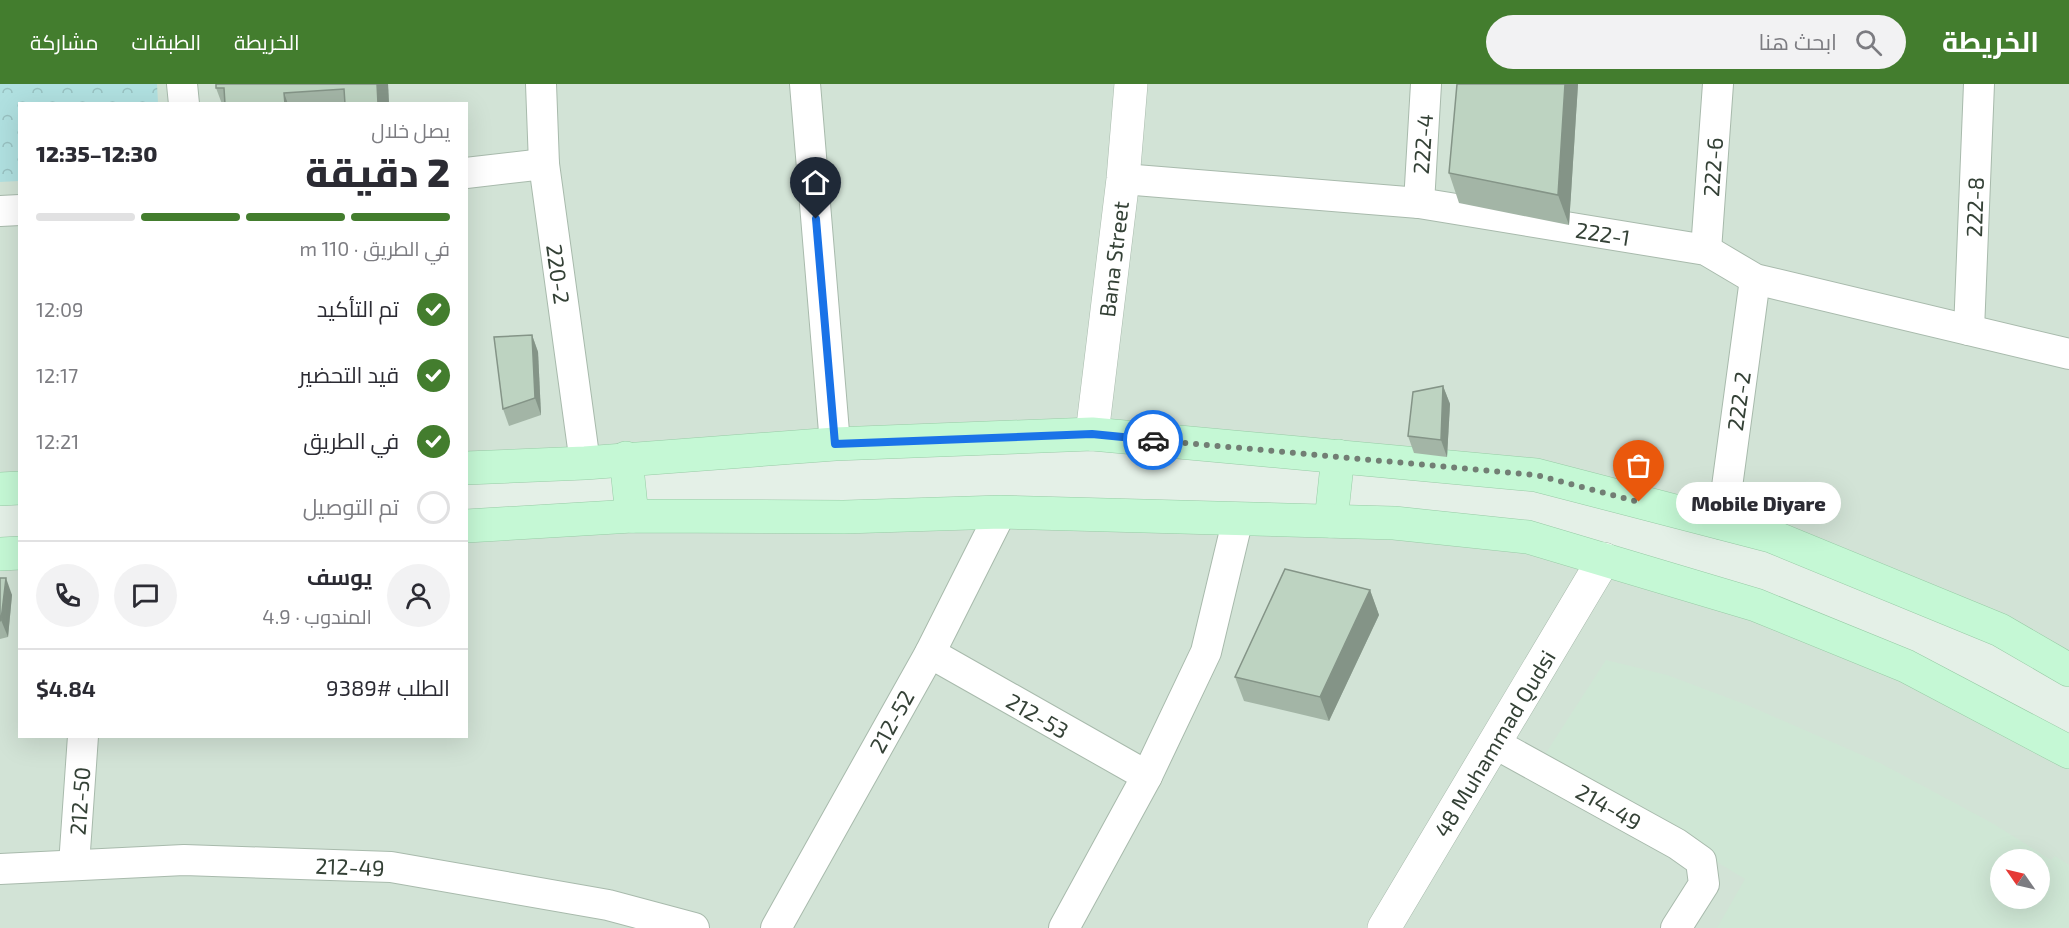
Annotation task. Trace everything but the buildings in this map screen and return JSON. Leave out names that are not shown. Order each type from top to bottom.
[{"type":"main road","points":[[468,468],[585,463],[626,458],[835,444],[1092,434],[1536,475],[1771,536],[2000,630],[2069,670]]},
{"type":"main road","points":[[1331,521],[1338,456]]},
{"type":"main road","points":[[626,458],[632,516]]},
{"type":"main road","points":[[0,489],[18,488]]},
{"type":"main road","points":[[468,526],[632,516],[844,517],[1001,512],[1394,523],[1528,537],[1756,605],[1906,666],[2069,752]]},
{"type":"main road","points":[[0,554],[18,553]]},
{"type":"street","points":[[182,84],[184,102]]},
{"type":"street","name":"220-2","points":[[541,84],[544,164],[585,463]]},
{"type":"street","points":[[805,84],[835,444]]},
{"type":"street","name":"Bana Street","points":[[1092,434],[1123,179],[1131,84]]},
{"type":"street","name":"222-4","points":[[1419,203],[1426,84]]},
{"type":"street","name":"222-6","points":[[1706,250],[1718,84]]},
{"type":"street","name":"222-8","points":[[1969,330],[1979,84]]},
{"type":"street","points":[[468,173],[544,164]]},
{"type":"street","name":"222-1","points":[[1123,179],[1419,203],[1706,250],[1755,279],[2069,354]]},
{"type":"street","points":[[0,211],[18,210]]},
{"type":"street","name":"222-2","points":[[1722,524],[1755,279]]},
{"type":"street","name":"212-52","points":[[776,928],[930,653],[1001,512]]},
{"type":"street","points":[[1064,928],[1147,776],[1206,652],[1238,518]]},
{"type":"street","name":"48 Muhammad Qudsi","points":[[1384,928],[1604,559]]},
{"type":"street","name":"212-53","points":[[930,653],[1147,776]]},
{"type":"street","name":"212-50","points":[[74,866],[84,738]]},
{"type":"street","name":"214-49","points":[[1494,743],[1677,844],[1701,861],[1704,884],[1676,928]]},
{"type":"street","name":"212-49","points":[[0,869],[184,860],[391,867],[608,905],[694,928]]},
{"type":"shaded area","points":[[0,84],[2069,84],[2069,678],[2000,630],[1536,475],[1092,434],[468,464],[468,102],[18,102],[18,485],[0,486]]},
{"type":"shaded area","points":[[1331,521],[1604,559],[1757,605],[2069,755],[2069,928],[0,928],[0,554],[18,553],[18,738],[468,738],[468,533]]},
{"type":"shaded area","points":[[1606,660],[1667,675],[1747,705],[1880,763],[1992,823],[2033,849],[1990,849],[1990,909],[2050,909],[2050,859],[2055,856],[2069,865],[2069,928],[1717,928],[1745,879],[1544,756]]},
{"type":"green space","points":[[0,84],[157,84],[158,102],[18,102],[18,181],[0,182]]},
{"type":"way so far","points":[[1153,440],[1536,475],[1639,502]]},
{"type":"place","name":"Mobile Diyare","points":[[1639,502]]},
{"type":"route","points":[[816,219],[835,444],[1092,434],[1153,440]]}]
